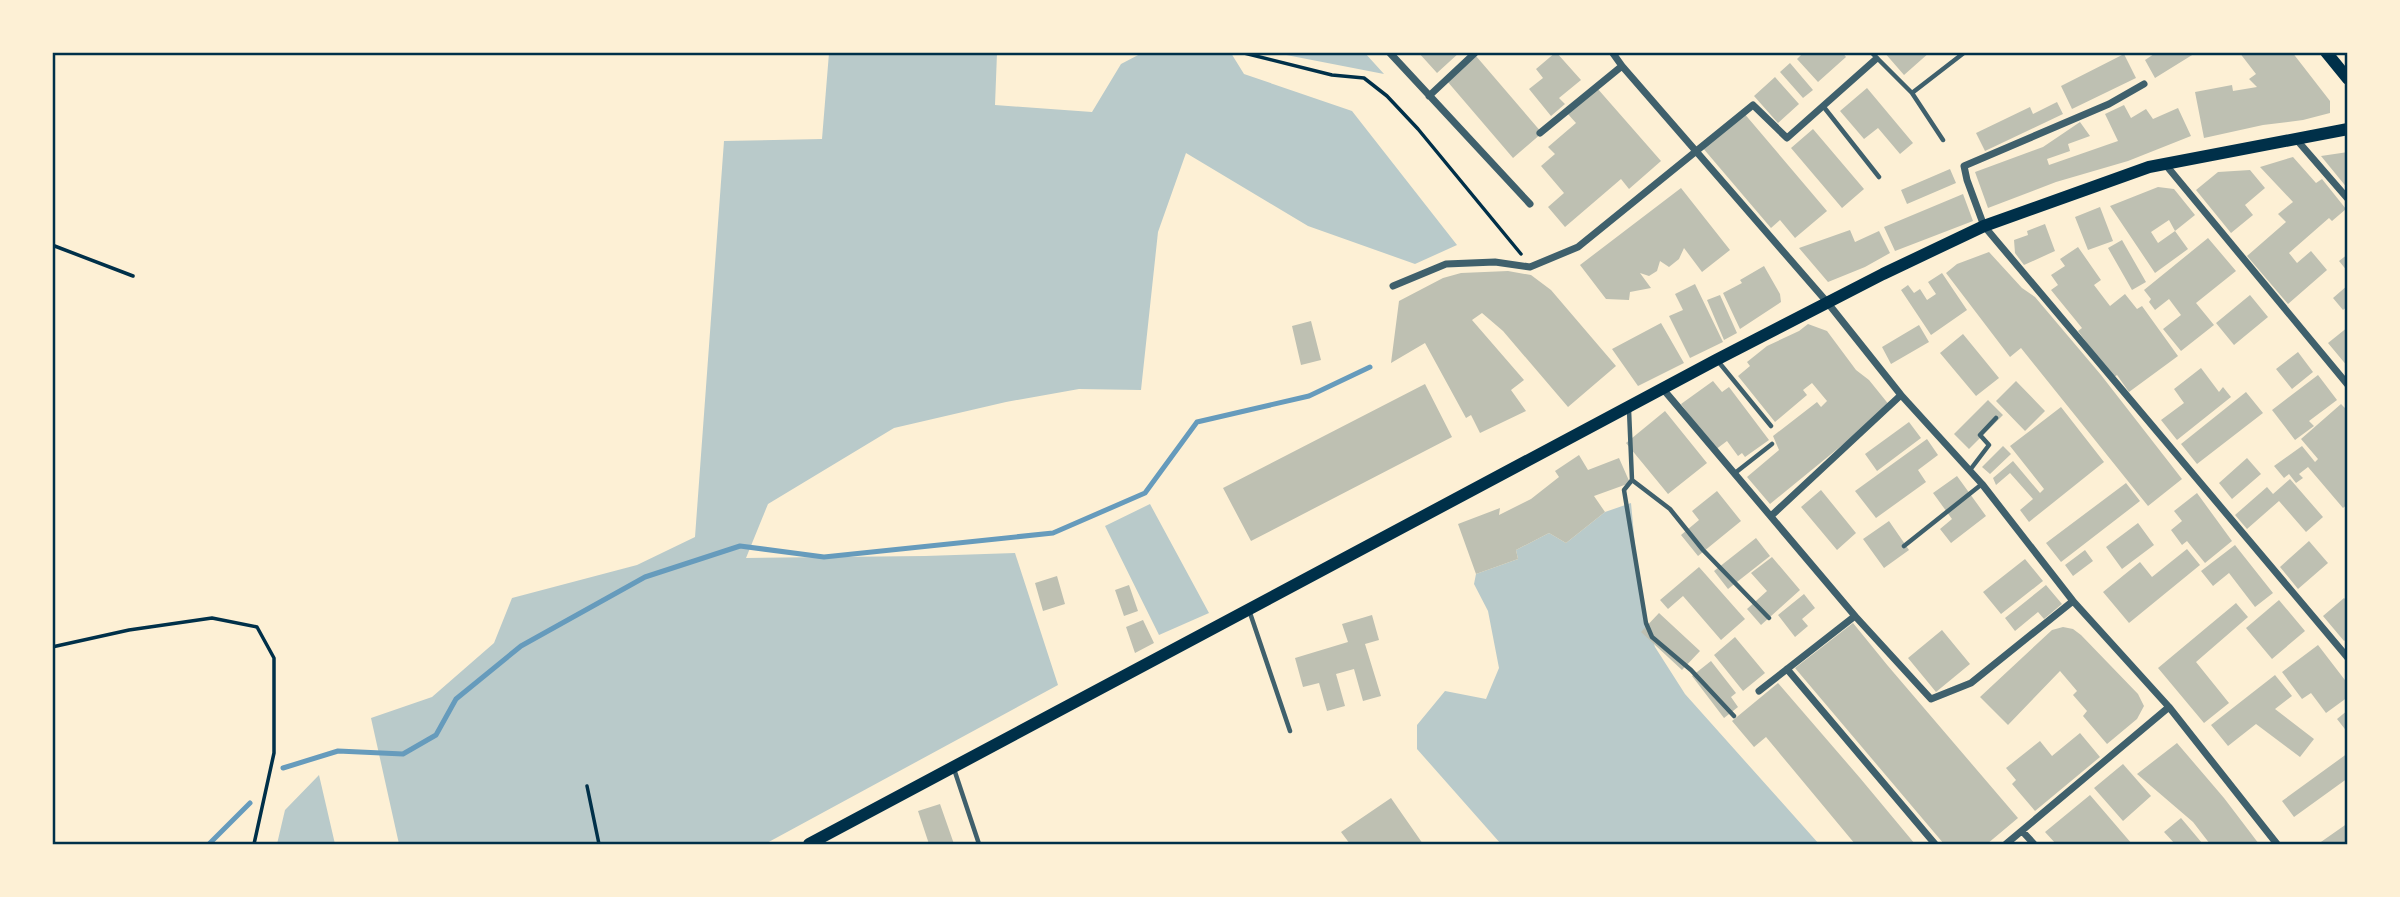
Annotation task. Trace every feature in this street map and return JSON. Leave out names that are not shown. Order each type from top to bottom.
[{"type":"main road","points":[[2326,52],[2347,79]]},
{"type":"main road","points":[[809,845],[1716,360],[1827,302],[1984,226],[2149,167],[2347,129]]},
{"type":"street","points":[[1389,52],[1530,204]]},
{"type":"street","points":[[1429,96],[1476,52]]},
{"type":"street","points":[[1612,52],[1827,302],[1901,395],[1982,484],[2073,601],[2169,707],[2277,845]]},
{"type":"street","points":[[1393,286],[1446,264],[1495,262],[1530,267],[1578,247],[1753,105],[1787,138],[1873,56]]},
{"type":"street","points":[[1540,133],[1622,66]]},
{"type":"street","points":[[2144,84],[2109,104],[1964,166],[1967,180],[1984,226],[2347,658]]},
{"type":"street","points":[[2297,139],[2347,200]]},
{"type":"street","points":[[2165,164],[2347,384]]},
{"type":"street","points":[[1663,389],[1855,616],[1931,699],[1970,683],[2073,601]]},
{"type":"street","points":[[1771,516],[1901,395]]},
{"type":"street","points":[[1759,691],[1855,616]]},
{"type":"street","points":[[1787,668],[1935,845]]},
{"type":"street","points":[[2006,845],[2169,707]]},
{"type":"street","points":[[2022,831],[2034,845]]},
{"type":"lane","points":[[1912,93],[1965,52]]},
{"type":"lane","points":[[1873,56],[1912,93],[1943,140]]},
{"type":"lane","points":[[1822,105],[1879,177]]},
{"type":"lane","points":[[1716,360],[1771,426]]},
{"type":"lane","points":[[1629,406],[1632,480],[1624,490],[1646,623],[1652,636],[1692,670],[1734,716]]},
{"type":"lane","points":[[1969,471],[1989,445],[1980,435],[1996,418]]},
{"type":"lane","points":[[1735,473],[1772,444]]},
{"type":"lane","points":[[1632,480],[1670,509],[1703,550],[1769,618]]},
{"type":"lane","points":[[1904,546],[1982,484]]},
{"type":"lane","points":[[1248,609],[1290,732]]},
{"type":"lane","points":[[953,768],[979,845]]},
{"type":"path","points":[[1240,52],[1332,75],[1364,78],[1387,96],[1418,129],[1499,225],[1530,267]]},
{"type":"path","points":[[52,245],[133,276]]},
{"type":"path","points":[[52,648],[129,629],[212,618],[257,626],[274,658],[274,752],[254,845]]},
{"type":"path","points":[[587,786],[599,845]]},
{"type":"shaded area","points":[[829,53],[997,53],[995,105],[1092,112],[1121,64],[1142,53],[1231,53],[1244,74],[1352,111],[1457,245],[1415,264],[1308,226],[1186,153],[1158,232],[1141,390],[1079,389],[1006,402],[894,428],[768,504],[746,558],[1015,553],[1058,685],[765,844],[399,844],[371,718],[432,697],[494,643],[512,598],[637,565],[695,537],[724,141],[822,139]]},
{"type":"shaded area","points":[[1276,53],[1365,53],[1384,74]]},
{"type":"shaded area","points":[[1631,503],[1640,598],[1655,647],[1685,694],[1819,844],[1501,844],[1417,749],[1417,725],[1445,691],[1486,699],[1499,668],[1488,611],[1474,584],[1476,574],[1518,559],[1516,550],[1549,533],[1566,543],[1605,512]]},
{"type":"shaded area","points":[[1150,504],[1209,613],[1159,635],[1105,526]]},
{"type":"shaded area","points":[[319,775],[335,844],[277,844],[285,810]]},
{"type":"building","points":[[1418,52],[1460,52],[1437,73]]},
{"type":"building","points":[[1556,52],[1581,80],[1559,98],[1565,104],[1551,116],[1529,89],[1543,78],[1536,69]]},
{"type":"building","points":[[1804,52],[1842,52],[1846,57],[1818,82],[1797,59]]},
{"type":"building","points":[[1884,52],[1930,52],[1904,75]]},
{"type":"building","points":[[2157,52],[2197,52],[2155,78],[2145,60]]},
{"type":"building","points":[[2239,52],[2292,52],[2330,101],[2330,113],[2204,138],[2195,92],[2232,85],[2233,91],[2257,87],[2249,79],[2256,74]]},
{"type":"building","points":[[2124,54],[2136,78],[2072,109],[2061,86]]},
{"type":"building","points":[[1476,56],[1542,133],[1513,158],[1447,81]]},
{"type":"building","points":[[1790,63],[1813,90],[1803,98],[1780,72]]},
{"type":"building","points":[[1775,77],[1799,104],[1778,123],[1754,96]]},
{"type":"building","points":[[1597,88],[1661,161],[1629,189],[1621,179],[1565,227],[1548,207],[1564,193],[1541,166],[1555,154],[1548,147],[1576,123],[1567,113]]},
{"type":"building","points":[[1867,88],[1913,143],[1900,154],[1878,128],[1864,139],[1840,111]]},
{"type":"building","points":[[2057,102],[2063,114],[1985,151],[1976,133],[2030,107],[2033,114]]},
{"type":"building","points":[[2124,105],[2131,118],[2146,109],[2153,119],[2178,108],[2191,136],[2128,161],[2056,182],[1988,208],[1975,172],[2043,147],[2080,122],[2090,136],[2068,144],[2070,151],[2047,159],[2049,165],[2118,141],[2105,114]]},
{"type":"building","points":[[1743,112],[1827,211],[1795,238],[1780,220],[1771,228],[1702,147]]},
{"type":"building","points":[[1813,129],[1864,189],[1842,208],[1791,148]]},
{"type":"building","points":[[2348,152],[2348,189],[2321,156]]},
{"type":"building","points":[[2293,157],[2316,183],[2322,179],[2346,209],[2332,221],[2329,218],[2289,253],[2297,263],[2311,251],[2327,270],[2288,304],[2247,256],[2286,222],[2278,214],[2293,202],[2260,167]]},
{"type":"building","points":[[1950,169],[1956,183],[1907,204],[1901,190]]},
{"type":"building","points":[[2250,170],[2265,188],[2245,205],[2253,215],[2231,233],[2196,190],[2218,172]]},
{"type":"building","points":[[2158,187],[2174,189],[2195,215],[2175,231],[2188,249],[2155,273],[2110,206]],"holes":[[[2169,220],[2175,231],[2158,243],[2151,232]]]},
{"type":"building","points":[[1681,188],[1730,250],[1702,272],[1684,248],[1679,259],[1669,267],[1660,261],[1657,271],[1649,276],[1640,273],[1651,288],[1630,292],[1629,300],[1606,299],[1580,265]]},
{"type":"building","points":[[1963,194],[1973,221],[1895,251],[1884,227]]},
{"type":"building","points":[[2100,207],[2113,241],[2088,250],[2075,217]]},
{"type":"building","points":[[2045,224],[2055,251],[2024,265],[2015,253],[2014,240]]},
{"type":"building","points":[[1850,230],[1855,242],[1879,231],[1890,253],[1828,282],[1799,248]]},
{"type":"building","points":[[2208,238],[2236,271],[2196,303],[2214,325],[2181,351],[2163,329],[2181,315],[2169,299],[2155,310],[2144,290]]},
{"type":"building","points":[[2122,240],[2146,282],[2132,290],[2108,248]]},
{"type":"building","points":[[2078,247],[2101,280],[2094,285],[2110,306],[2125,294],[2137,309],[2142,306],[2178,356],[2129,392],[2117,375],[2113,378],[2078,331],[2082,328],[2051,290],[2058,285],[2051,275],[2065,266],[2060,259]]},
{"type":"building","points":[[1989,252],[2022,288],[2035,297],[2101,375],[2182,479],[2148,506],[2021,348],[2010,357],[1946,273],[1957,264]]},
{"type":"building","points":[[2348,254],[2348,272],[2339,261]]},
{"type":"building","points":[[1764,266],[1780,294],[1781,302],[1740,329],[1723,293]]},
{"type":"building","points":[[1508,271],[1531,275],[1551,290],[1616,366],[1568,407],[1503,331],[1482,313],[1472,320],[1524,380],[1511,390],[1526,411],[1480,433],[1471,415],[1466,418],[1425,343],[1391,363],[1399,301],[1443,278],[1461,273]]},
{"type":"building","points":[[1942,273],[1967,310],[1931,335],[1901,290],[1908,285],[1914,293],[1920,289],[1927,300],[1936,294],[1928,282]]},
{"type":"building","points":[[1695,284],[1723,342],[1690,358],[1669,316],[1683,310],[1675,294]]},
{"type":"building","points":[[2348,285],[2348,306],[2343,310],[2333,298]]},
{"type":"building","points":[[1720,295],[1737,333],[1724,340],[1707,300]]},
{"type":"building","points":[[2250,295],[2268,317],[2234,345],[2216,323]]},
{"type":"building","points":[[1311,321],[1321,360],[1301,365],[1292,326]]},
{"type":"building","points":[[1661,323],[1684,363],[1638,386],[1612,349]]},
{"type":"building","points":[[1808,324],[1827,331],[1856,370],[1869,380],[1890,406],[1770,504],[1747,477],[1779,450],[1773,436],[1817,402],[1821,407],[1827,401],[1812,383],[1803,390],[1807,395],[1775,422],[1738,376],[1750,366],[1747,362],[1767,346]]},
{"type":"building","points":[[1919,325],[1929,342],[1891,364],[1882,347]]},
{"type":"building","points":[[2348,327],[2348,367],[2328,343]]},
{"type":"building","points":[[1963,334],[1999,378],[1976,396],[1940,353]]},
{"type":"building","points":[[2298,352],[2313,372],[2292,389],[2276,369]]},
{"type":"building","points":[[2201,368],[2219,392],[2223,387],[2231,397],[2177,440],[2161,420],[2184,403],[2174,389]]},
{"type":"building","points":[[2318,375],[2337,400],[2309,421],[2314,426],[2295,440],[2272,410]]},
{"type":"building","points":[[1713,381],[1722,392],[1729,387],[1769,440],[1745,457],[1742,453],[1738,456],[1727,441],[1715,450],[1681,404]]},
{"type":"building","points":[[2016,381],[2045,411],[2025,431],[1996,401]]},
{"type":"building","points":[[1425,384],[1452,437],[1251,541],[1223,488]]},
{"type":"building","points":[[2246,392],[2263,413],[2197,464],[2181,444]]},
{"type":"building","points":[[1988,400],[2003,415],[1969,449],[1954,434]]},
{"type":"building","points":[[2341,404],[2348,411],[2348,504],[2343,508],[2308,467],[2299,474],[2303,478],[2296,483],[2289,474],[2284,478],[2274,466],[2302,446],[2315,462],[2318,459],[2301,439]]},
{"type":"building","points":[[2061,407],[2104,462],[2029,522],[2020,510],[2033,499],[2010,473],[1996,485],[1993,478],[2013,461],[2040,493],[2044,489],[2010,446]]},
{"type":"building","points":[[1665,411],[1707,463],[1668,494],[1626,443]]},
{"type":"building","points":[[1909,422],[1921,438],[1877,471],[1865,454]]},
{"type":"building","points":[[1927,439],[1938,455],[1918,470],[1926,482],[1876,518],[1855,491]]},
{"type":"building","points":[[2003,446],[2011,454],[1990,474],[1982,467]]},
{"type":"building","points":[[1579,455],[1588,470],[1619,458],[1630,483],[1594,496],[1605,512],[1566,543],[1549,533],[1516,550],[1518,559],[1476,574],[1458,524],[1500,508],[1499,515],[1531,499],[1559,477],[1555,471]]},
{"type":"building","points":[[2247,458],[2261,474],[2232,499],[2219,483]]},
{"type":"building","points":[[1957,476],[1986,516],[1951,543],[1940,529],[1952,519],[1933,493]]},
{"type":"building","points":[[2290,479],[2323,517],[2306,532],[2279,501],[2247,529],[2235,515],[2267,487],[2273,494]]},
{"type":"building","points":[[2126,483],[2140,501],[2061,562],[2046,543]]},
{"type":"building","points":[[1821,490],[1856,533],[1837,550],[1801,507]]},
{"type":"building","points":[[1717,491],[1741,521],[1698,556],[1681,535],[1699,520],[1692,511]]},
{"type":"building","points":[[2197,493],[2232,541],[2205,563],[2187,541],[2182,545],[2171,530],[2182,521],[2174,511]]},
{"type":"building","points":[[1889,521],[1909,550],[1884,568],[1863,539]]},
{"type":"building","points":[[2138,523],[2154,545],[2122,569],[2106,547]]},
{"type":"building","points":[[1756,538],[1770,556],[1728,589],[1714,571]]},
{"type":"building","points":[[2309,541],[2328,563],[2298,589],[2280,567]]},
{"type":"building","points":[[2235,545],[2273,593],[2255,607],[2229,573],[2213,586],[2201,571]]},
{"type":"building","points":[[2187,549],[2200,565],[2129,623],[2103,592],[2140,562],[2152,577]]},
{"type":"building","points":[[2085,550],[2093,561],[2073,576],[2065,565]]},
{"type":"building","points":[[1772,557],[1800,590],[1761,625],[1747,609],[1767,591],[1751,573]]},
{"type":"building","points":[[2025,559],[2043,581],[2001,614],[1983,592]]},
{"type":"building","points":[[1699,567],[1745,619],[1721,640],[1683,596],[1668,609],[1660,600]]},
{"type":"building","points":[[1057,576],[1065,604],[1043,611],[1035,583]]},
{"type":"building","points":[[1129,585],[1138,611],[1124,616],[1115,590]]},
{"type":"building","points":[[2046,585],[2062,604],[2044,619],[2038,612],[2015,631],[2005,618]]},
{"type":"building","points":[[1804,594],[1815,608],[1802,619],[1808,626],[1795,637],[1778,615]]},
{"type":"building","points":[[2344,598],[2348,602],[2348,638],[2344,641],[2323,616]]},
{"type":"building","points":[[2279,600],[2305,631],[2272,659],[2246,628]]},
{"type":"building","points":[[2236,603],[2248,617],[2196,662],[2229,703],[2204,723],[2158,668]]},
{"type":"building","points":[[1659,613],[1700,651],[1682,670],[1641,632]]},
{"type":"building","points":[[1372,615],[1379,640],[1365,644],[1381,696],[1363,701],[1354,669],[1336,674],[1345,706],[1327,711],[1319,683],[1303,687],[1295,658],[1348,642],[1342,624]]},
{"type":"building","points":[[1143,620],[1154,643],[1135,653],[1126,627]]},
{"type":"building","points":[[1853,623],[2018,818],[1987,844],[1944,844],[1795,668]]},
{"type":"building","points":[[2063,627],[2073,629],[2081,635],[2138,694],[2144,706],[2137,719],[2107,744],[2083,716],[2087,711],[2073,695],[2077,691],[2060,671],[2008,725],[1980,697],[2052,630]]},
{"type":"building","points":[[1942,630],[1970,664],[1936,692],[1908,658]]},
{"type":"building","points":[[1735,637],[1765,673],[1743,691],[1714,655]]},
{"type":"building","points":[[2318,645],[2348,684],[2348,697],[2326,713],[2311,693],[2302,699],[2282,672]]},
{"type":"building","points":[[1711,661],[1736,693],[1731,697],[1738,707],[1724,718],[1692,676]]},
{"type":"building","points":[[2275,675],[2292,696],[2275,709],[2314,739],[2300,757],[2256,724],[2228,746],[2211,725]]},
{"type":"building","points":[[1778,683],[1915,844],[1855,844],[1766,737],[1754,747],[1732,721]]},
{"type":"building","points":[[2348,710],[2348,733],[2337,719]]},
{"type":"building","points":[[2080,733],[2100,757],[2035,811],[2012,784],[2016,780],[2006,768],[2040,741],[2052,756]]},
{"type":"building","points":[[2177,743],[2259,844],[2210,844],[2193,822],[2137,774]]},
{"type":"building","points":[[2348,753],[2348,778],[2294,817],[2282,801]]},
{"type":"building","points":[[2123,764],[2151,796],[2123,821],[2094,788]]},
{"type":"building","points":[[2090,795],[2132,844],[2056,844],[2045,832]]},
{"type":"building","points":[[1391,798],[1423,844],[1350,844],[1341,832]]},
{"type":"building","points":[[940,804],[954,844],[929,844],[918,811]]},
{"type":"building","points":[[2181,818],[2202,843],[2175,844],[2164,832]]},
{"type":"building","points":[[2348,823],[2348,844],[2318,844]]},
{"type":"waterway","points":[[283,768],[338,751],[403,754],[436,735],[456,699],[521,646],[645,577],[740,546],[824,557],[1053,533],[1145,493],[1197,422],[1309,396],[1370,367]]},
{"type":"waterway","points":[[209,844],[250,803]]}]
